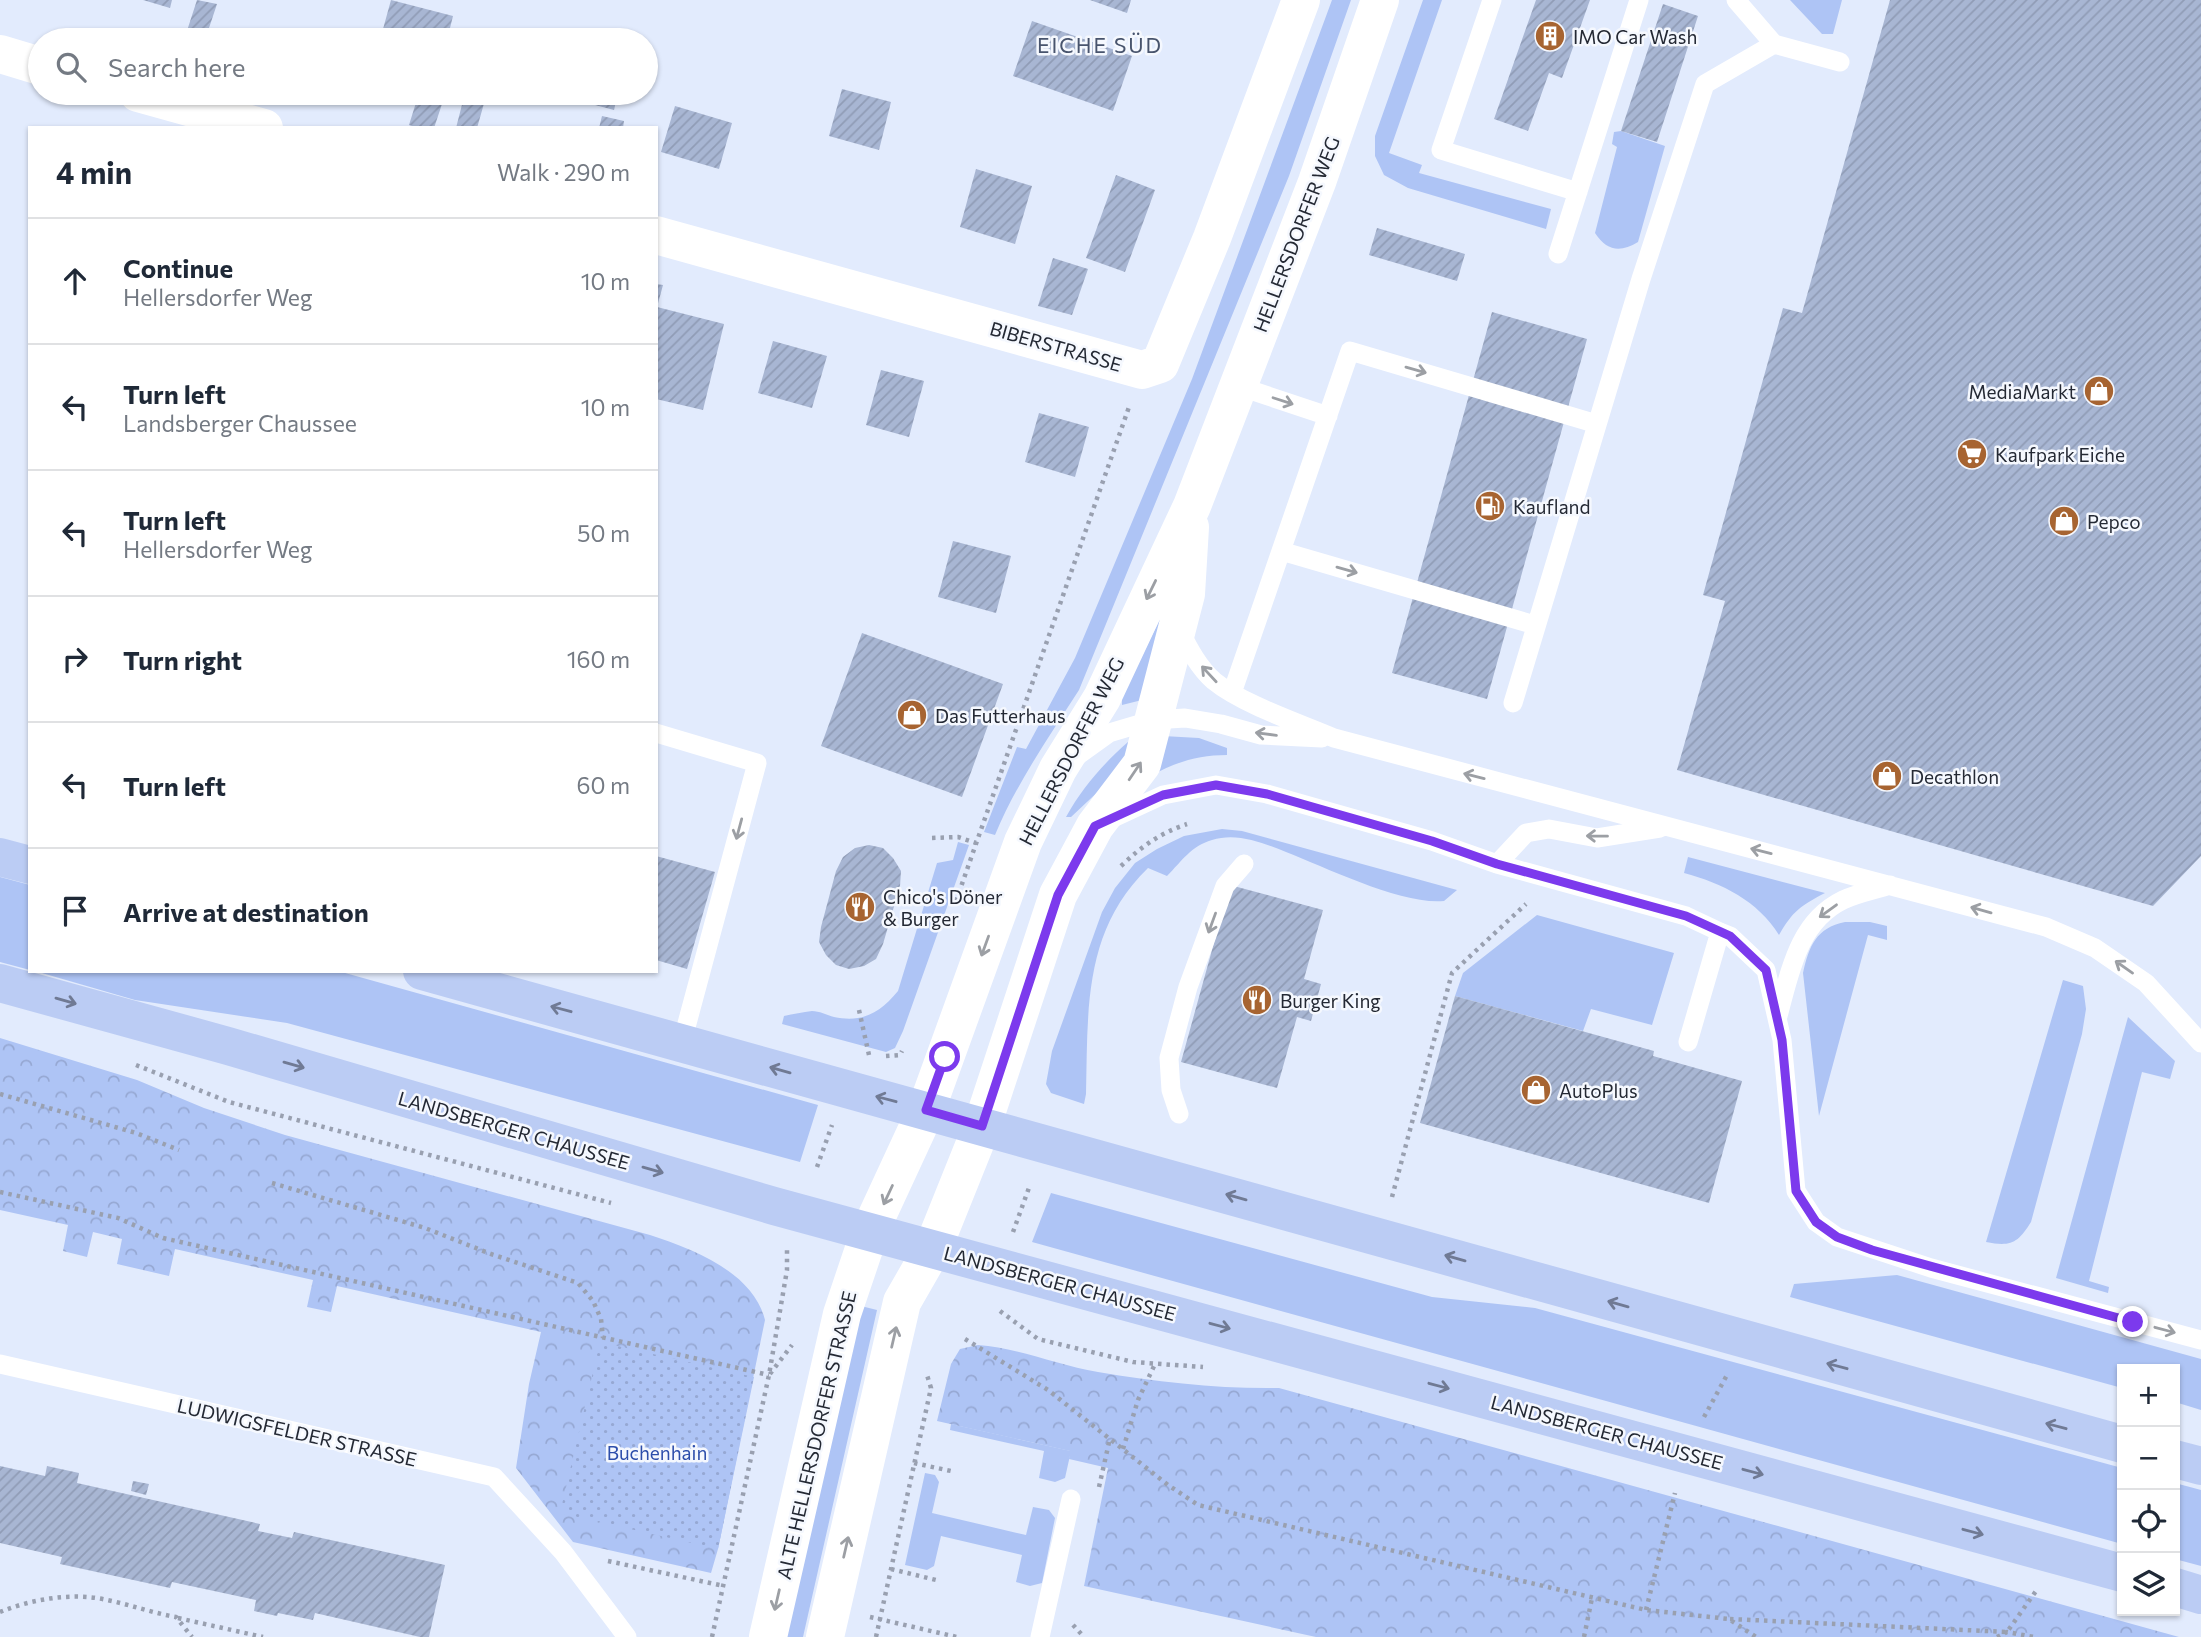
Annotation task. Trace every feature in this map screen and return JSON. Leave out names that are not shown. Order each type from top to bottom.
[{"type":"main road","points":[[0,857],[28,864]]},
{"type":"main road","points":[[438,973],[477,978],[682,1042],[1745,1341],[2117,1443]]},
{"type":"main road","name":"LANDSBERGER CHAUSSEE","points":[[0,983],[870,1231],[2117,1572]]},
{"type":"main road","points":[[2180,1460],[2201,1466]]},
{"type":"main road","points":[[2180,1589],[2201,1595]]},
{"type":"street","name":"BIBERSTRASSE","points":[[658,236],[1142,370],[1160,365],[1212,238],[1301,0]]},
{"type":"street","name":"HELLERSDORFER WEG","points":[[904,1158],[926,1110],[1023,842],[1058,769],[1102,698],[1192,506],[1317,182],[1380,0]]},
{"type":"street","points":[[0,54],[28,62]]},
{"type":"street","points":[[181,105],[257,126]]},
{"type":"street","name":"HELLERSDORFER WEG","points":[[933,1248],[982,1126],[1058,895],[1095,826],[1142,764],[1186,594],[1192,506]]},
{"type":"street","name":"ALTE HELLERSDORFER STRASSE","points":[[768,1637],[842,1314],[870,1231],[904,1158]]},
{"type":"street","points":[[825,1637],[902,1302],[933,1248]]},
{"type":"lane","points":[[1493,0],[1441,150],[1578,192]]},
{"type":"lane","points":[[1558,254],[1639,0]]},
{"type":"lane","points":[[1736,0],[1774,44],[1840,62]]},
{"type":"lane","points":[[1513,703],[1641,279],[1705,84],[1774,44]]},
{"type":"lane","points":[[1232,693],[1350,351],[1597,424]]},
{"type":"lane","points":[[1238,386],[1328,416]]},
{"type":"lane","points":[[1281,551],[1535,625]]},
{"type":"lane","points":[[1178,627],[1191,654],[1212,680],[1232,693],[1334,738],[2046,928],[2095,948],[2146,983],[2201,1043]]},
{"type":"lane","points":[[1058,769],[1110,733],[1153,720],[1185,718],[1261,735],[1334,738]]},
{"type":"lane","points":[[658,734],[757,763],[682,1042]]},
{"type":"lane","points":[[1095,826],[1163,795],[1216,785],[1279,798],[1432,841],[1497,864],[1686,916],[1730,936],[1766,970],[1782,1040],[1796,1191],[1816,1222],[1837,1237],[1884,1253],[2201,1340]]},
{"type":"lane","points":[[1497,864],[1526,833],[1549,829],[1597,838],[1664,827]]},
{"type":"lane","points":[[1179,1114],[1171,1090],[1169,1058],[1188,987],[1225,886],[1244,864]]},
{"type":"lane","points":[[1778,1019],[1792,963],[1801,942],[1816,919],[1843,900],[1891,885]]},
{"type":"lane","points":[[1688,1042],[1720,932]]},
{"type":"lane","name":"LUDWIGSFELDER STRASSE","points":[[0,1364],[494,1477],[563,1552]]},
{"type":"lane","points":[[1040,1637],[1071,1499]]},
{"type":"lane","points":[[563,1552],[626,1637]]},
{"type":"path","points":[[954,905],[1142,370]]},
{"type":"path","points":[[1118,869],[1142,846],[1170,830],[1196,821]]},
{"type":"path","points":[[932,838],[958,837],[976,843]]},
{"type":"path","points":[[1392,1198],[1452,973],[1529,901],[1518,898]]},
{"type":"path","points":[[859,1010],[869,1058],[900,1055],[905,1043]]},
{"type":"path","points":[[0,1094],[136,1133],[179,1150]]},
{"type":"path","points":[[817,1167],[833,1122]]},
{"type":"path","points":[[272,1183],[425,1228],[491,1254],[578,1283],[593,1301],[601,1319],[603,1338]]},
{"type":"path","points":[[1009,1243],[1030,1185]]},
{"type":"path","points":[[0,1192],[118,1218],[163,1238],[769,1375]]},
{"type":"path","points":[[712,1637],[769,1375],[787,1270],[787,1250]]},
{"type":"path","points":[[965,1339],[1048,1390],[1168,1485],[1198,1505],[1646,1610],[1729,1619],[2007,1632],[2034,1637]]},
{"type":"path","points":[[1646,1610],[1685,1453],[1745,1341]]},
{"type":"path","points":[[1123,1449],[1138,1400],[1155,1364]]},
{"type":"path","points":[[876,1637],[931,1388]]},
{"type":"path","points":[[914,1464],[951,1471]]},
{"type":"path","points":[[563,1552],[724,1586]]},
{"type":"path","points":[[891,1569],[936,1580]]},
{"type":"path","points":[[1997,1637],[2007,1632],[2042,1583]]},
{"type":"path","points":[[0,1612],[15,1606],[67,1596],[105,1599],[148,1612],[262,1637]]},
{"type":"path","points":[[1584,1637],[1592,1598]]},
{"type":"path","points":[[177,1617],[192,1637]]},
{"type":"path","points":[[880,1619],[957,1637]]},
{"type":"path","points":[[1729,1619],[1756,1637]]},
{"type":"path","points":[[713,1630],[725,1633]]},
{"type":"green space","points":[[1332,0],[1351,0],[1289,176],[1079,690],[1023,779],[995,835],[984,832],[1017,747],[1026,749],[1075,658],[1192,379]]},
{"type":"green space","points":[[1423,0],[1442,0],[1389,153],[1422,165],[1419,173],[1551,209],[1546,229],[1408,188],[1384,175],[1375,156],[1375,136]]},
{"type":"green space","points":[[1790,0],[1842,0],[1833,34],[1822,34]]},
{"type":"green space","points":[[1621,131],[1665,146],[1638,242],[1620,249],[1604,244],[1595,233],[1617,147],[1612,144],[1614,132]]},
{"type":"green space","points":[[1161,617],[1146,699],[1122,705],[1122,697]]},
{"type":"green space","points":[[1163,736],[1199,738],[1227,748],[1227,755],[1188,760],[1151,776]]},
{"type":"green space","points":[[1128,742],[1131,749],[1104,786],[1071,817],[1066,817],[1094,777]]},
{"type":"green space","points":[[1222,829],[1242,831],[1457,890],[1444,901],[1407,897],[1365,884],[1268,845],[1231,837],[1212,840],[1198,846],[1167,876],[1148,868],[1127,892],[1111,918],[1100,945],[1089,1002],[1084,1104],[1051,1093],[1046,1084],[1052,1051],[1102,912],[1115,888],[1135,863],[1157,849],[1184,836]]},
{"type":"green space","points":[[958,842],[969,845],[895,1048],[886,1052],[782,1024],[784,1016],[812,1011],[844,1019],[862,1017],[870,1015],[891,999],[898,991],[937,863],[953,860]]},
{"type":"green space","points":[[1688,857],[1825,893],[1798,910],[1779,935],[1761,912],[1738,895],[1712,882],[1684,873]]},
{"type":"green space","points":[[0,877],[28,884],[28,969],[0,962]]},
{"type":"green space","points":[[1537,915],[1674,953],[1652,1025],[1591,1009],[1583,1031],[1455,996],[1463,973]]},
{"type":"green space","points":[[1845,922],[1870,922],[1887,926],[1887,940],[1868,935],[1819,1116],[1803,973],[1815,940],[1827,929]]},
{"type":"green space","points":[[42,973],[345,973],[818,1105],[800,1162],[287,1023],[135,1000]]},
{"type":"green space","points":[[2063,980],[2083,986],[2086,1009],[2082,1034],[2031,1222],[2013,1242],[1986,1242]]},
{"type":"green space","points":[[2128,1017],[2175,1061],[2170,1079],[2142,1072],[2089,1281],[2109,1287],[2108,1293],[2056,1278]]},
{"type":"green space","points":[[0,1038],[137,1080],[204,1108],[285,1135],[650,1235],[702,1255],[735,1276],[748,1288],[765,1320],[711,1573],[573,1542],[516,1468],[529,1384],[541,1332],[337,1286],[331,1312],[307,1307],[313,1280],[175,1249],[169,1276],[117,1264],[122,1239],[93,1232],[87,1257],[63,1251],[68,1225],[0,1210]]},
{"type":"green space","points":[[1051,1193],[1432,1297],[1535,1308],[2117,1467],[2117,1543],[1032,1242]]},
{"type":"green space","points":[[1897,1275],[2201,1359],[2201,1410],[2180,1404],[2180,1364],[2117,1364],[2117,1387],[1790,1297],[1794,1284]]},
{"type":"green space","points":[[861,1306],[877,1310],[803,1637],[786,1637]]},
{"type":"green space","name":"Buchenhain","points":[[600,1342],[754,1377],[718,1549],[560,1513]]},
{"type":"green space","points":[[978,1345],[1083,1369],[1143,1379],[1211,1386],[1279,1388],[2179,1637],[1316,1637],[1084,1586],[1108,1468],[1069,1459],[1070,1451],[937,1421],[951,1364],[960,1349]]},
{"type":"green space","points":[[951,1424],[1071,1451],[1065,1478],[1055,1482],[1039,1478],[1044,1451],[950,1430]]},
{"type":"green space","points":[[925,1473],[935,1475],[939,1482],[932,1513],[1026,1535],[1033,1507],[1049,1510],[1055,1518],[1042,1583],[1030,1586],[1016,1582],[1022,1555],[941,1536],[934,1566],[927,1570],[905,1565]]},
{"type":"green space","points":[[2180,1484],[2201,1490],[2201,1566],[2180,1560]]},
{"type":"building","points":[[143,0],[172,0],[170,8]]},
{"type":"building","points":[[197,0],[217,4],[209,28],[188,28]]},
{"type":"building","points":[[391,0],[453,16],[450,28],[383,28]]},
{"type":"building","points":[[1090,0],[1131,0],[1127,13]]},
{"type":"building","name":"IMO Car Wash","points":[[1536,0],[1590,0],[1562,78],[1549,73],[1528,131],[1494,119]]},
{"type":"building","name":"Kaufpark Eiche","points":[[1890,0],[2201,0],[2201,856],[2153,906],[1677,770],[1725,601],[1703,595],[1783,308],[1802,313]]},
{"type":"building","name":"IMO Car Wash","points":[[1663,4],[1698,16],[1657,142],[1621,131]]},
{"type":"building","points":[[1032,21],[1132,56],[1113,111],[1013,76]]},
{"type":"building","points":[[842,89],[891,102],[879,150],[829,136]]},
{"type":"building","points":[[415,105],[442,105],[435,126],[409,125]]},
{"type":"building","points":[[462,105],[484,105],[478,126],[457,126]]},
{"type":"building","points":[[595,105],[615,105],[614,110]]},
{"type":"building","points":[[675,106],[732,123],[719,169],[661,152]]},
{"type":"building","points":[[602,116],[624,121],[623,126],[600,126]]},
{"type":"building","points":[[976,169],[1032,186],[1015,244],[960,227]]},
{"type":"building","points":[[1116,175],[1155,190],[1125,272],[1086,258]]},
{"type":"building","points":[[1377,228],[1465,254],[1457,281],[1369,255]]},
{"type":"building","points":[[1053,258],[1088,269],[1072,315],[1038,306]]},
{"type":"building","points":[[658,284],[663,285],[658,303]]},
{"type":"building","points":[[658,307],[724,324],[703,410],[658,399]]},
{"type":"building","points":[[1492,312],[1587,339],[1487,699],[1392,673]]},
{"type":"building","points":[[773,341],[827,356],[812,408],[758,393]]},
{"type":"building","points":[[881,370],[924,381],[909,437],[866,425]]},
{"type":"building","points":[[1039,413],[1089,427],[1075,477],[1025,462]]},
{"type":"building","points":[[953,541],[1011,556],[996,613],[938,597]]},
{"type":"building","points":[[862,633],[1003,684],[962,797],[821,746]]},
{"type":"building","name":"Chico's Döner & Burger","points":[[869,845],[883,848],[893,858],[901,871],[900,886],[876,959],[864,966],[849,969],[836,965],[826,955],[819,942],[821,927],[836,871],[843,857],[855,848]]},
{"type":"building","points":[[658,857],[715,872],[687,969],[658,961]]},
{"type":"building","name":"Burger King","points":[[1230,885],[1323,910],[1304,979],[1321,984],[1311,1021],[1297,1017],[1277,1088],[1181,1062]]},
{"type":"building","name":"AutoPlus","points":[[1455,996],[1654,1051],[1653,1056],[1742,1081],[1709,1203],[1420,1123]]},
{"type":"building","points":[[0,1466],[45,1476],[47,1466],[79,1473],[77,1483],[260,1524],[258,1531],[292,1538],[294,1532],[445,1565],[429,1637],[315,1613],[313,1620],[254,1611],[256,1600],[172,1582],[170,1588],[60,1564],[62,1557],[0,1543]]},
{"type":"building","points":[[133,1481],[149,1484],[146,1495],[131,1491]]},
{"type":"place","name":"IMO Car Wash","points":[[1550,36]]},
{"type":"place","name":"MediaMarkt","points":[[2099,391]]},
{"type":"place","name":"Kaufpark Eiche","points":[[1972,454]]},
{"type":"place","name":"Kaufland","points":[[1490,506]]},
{"type":"place","name":"Pepco","points":[[2064,521]]},
{"type":"place","name":"Das Futterhaus","points":[[912,715]]},
{"type":"place","name":"Decathlon","points":[[1887,776]]},
{"type":"place","name":"Chico's Döner & Burger","points":[[860,907]]},
{"type":"place","name":"Burger King","points":[[1257,1000]]},
{"type":"place","name":"AutoPlus","points":[[1536,1090]]},
{"type":"district","name":"EICHE SÜD","points":[[1100,44]]},
{"type":"route","points":[[945,1057],[926,1110],[982,1126],[1058,895],[1095,826],[1163,795],[1216,785],[1267,794],[1432,841],[1497,864],[1686,916],[1730,936],[1766,970],[1782,1040],[1796,1191],[1816,1222],[1837,1237],[1872,1250],[2133,1322]]}]
